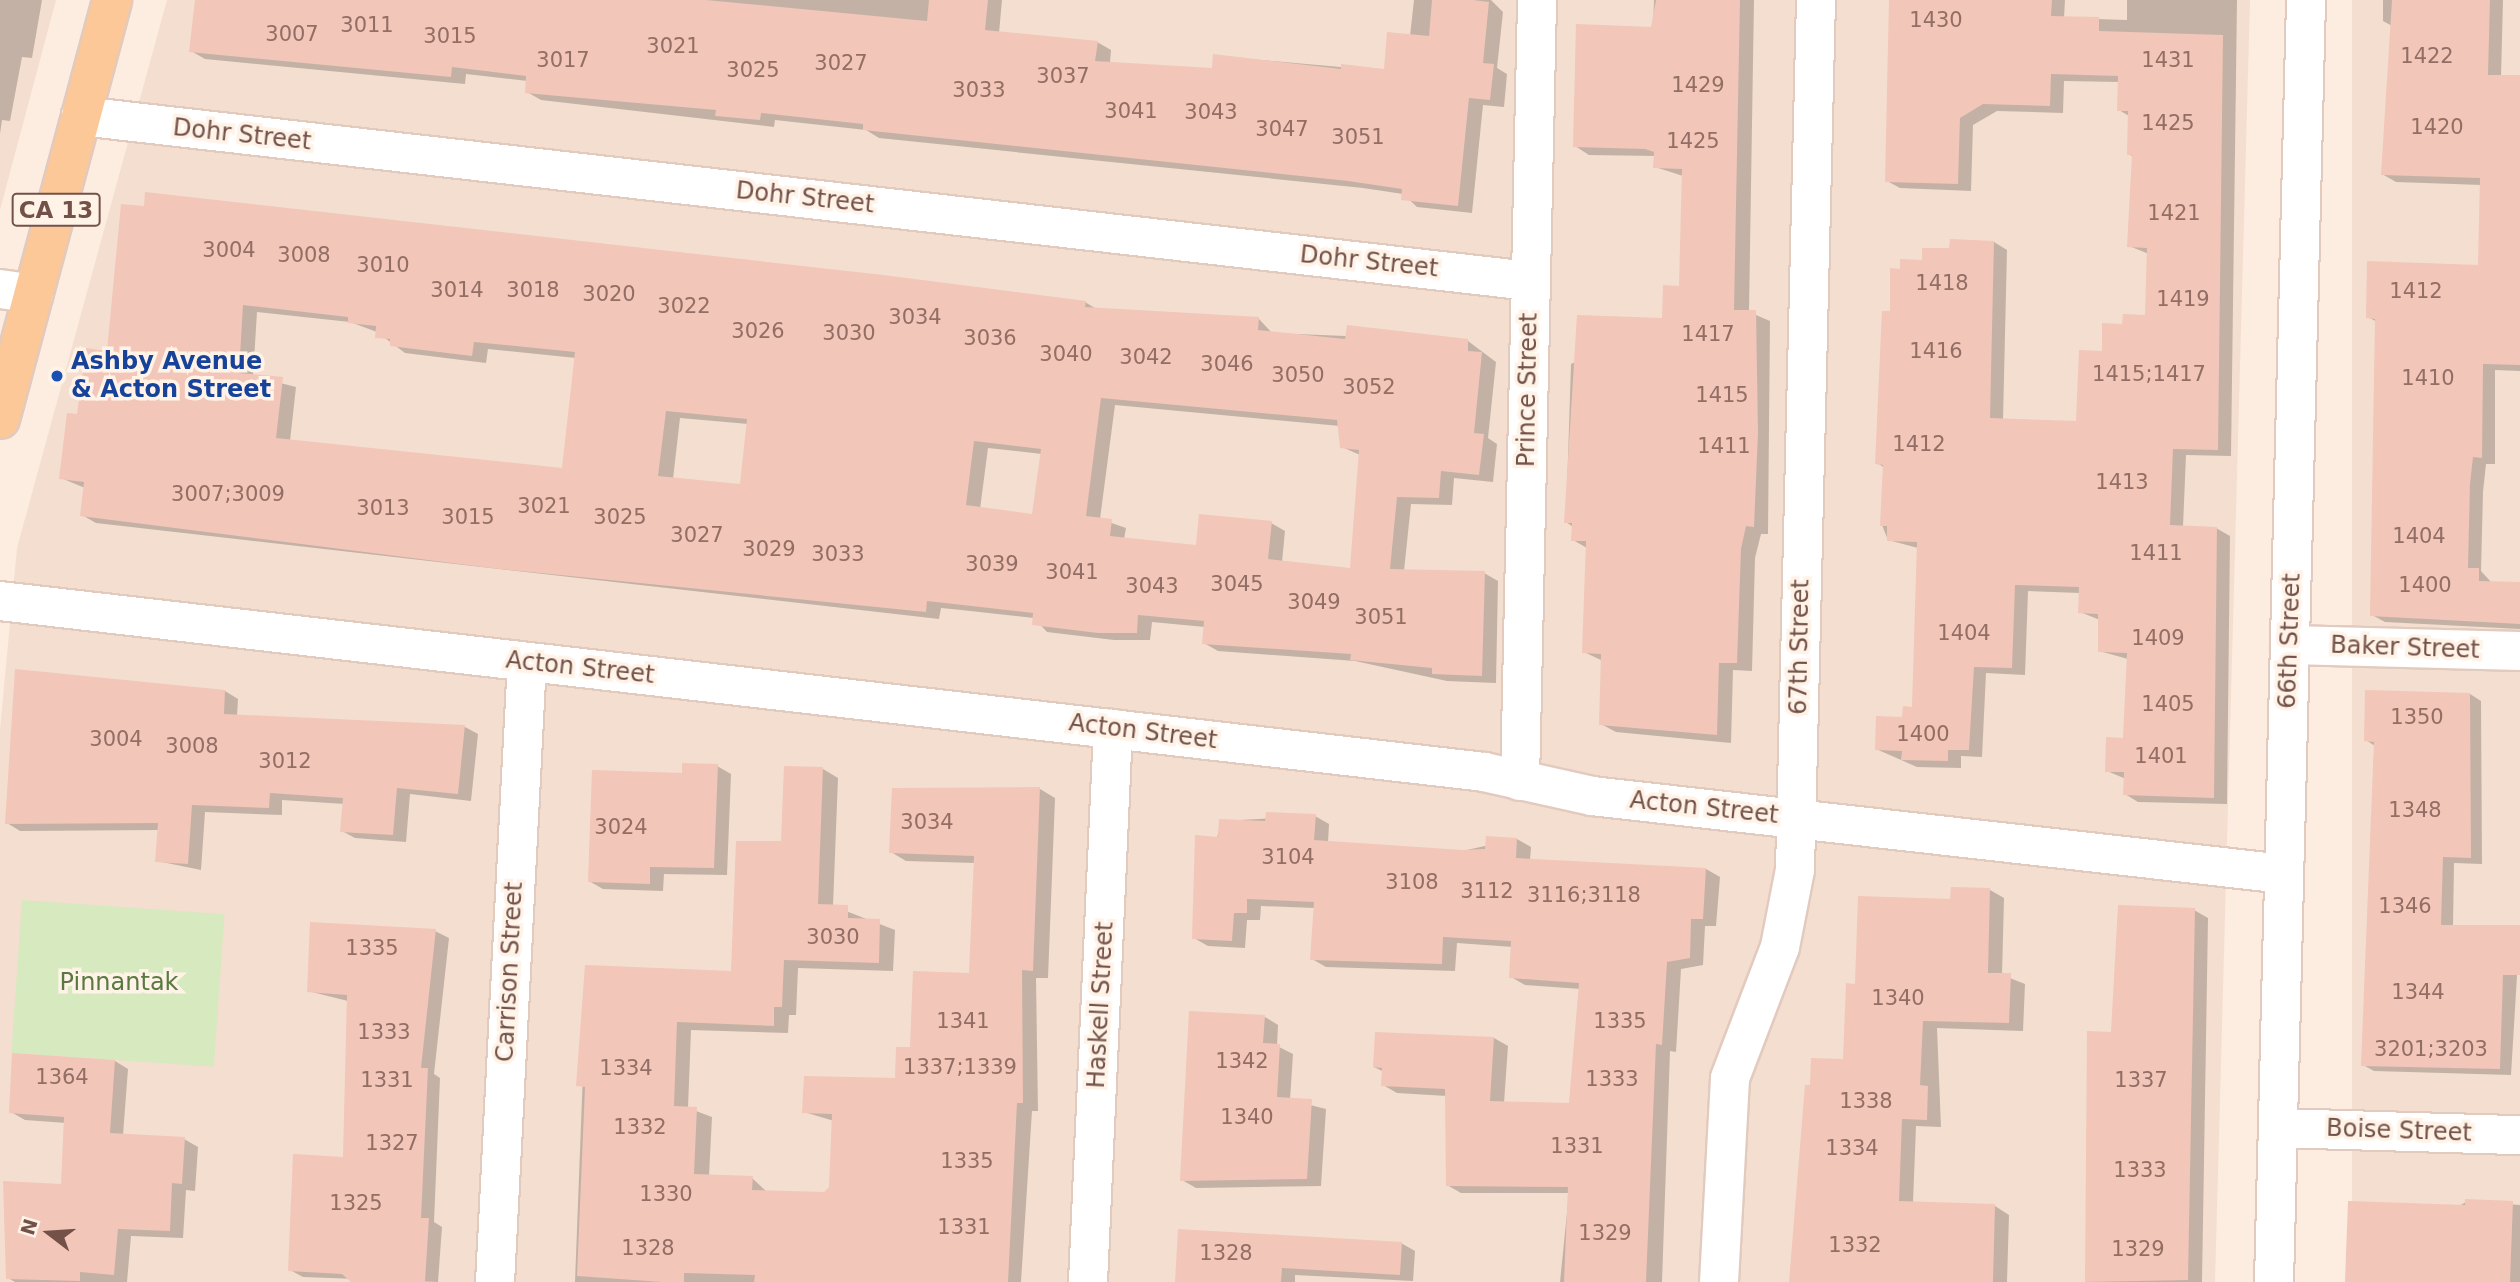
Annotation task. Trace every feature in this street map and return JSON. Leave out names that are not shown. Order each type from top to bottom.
[{"type":"main road","name":"CA 13","points":[[0,419],[17,291],[81,116],[112,0]]},
{"type":"street","name":"Prince Street","points":[[1520,781],[1537,0]]},
{"type":"street","name":"67th Street","points":[[1719,1282],[1730,1078],[1789,912],[1797,819],[1816,0]]},
{"type":"street","name":"66th Street","points":[[2274,1282],[2306,0]]},
{"type":"street","name":"Dohr Street","points":[[81,116],[1530,281]]},
{"type":"street","name":"Acton Street","points":[[0,601],[1113,729],[1520,781],[1555,791],[2284,874]]},
{"type":"street","name":"Baker Street","points":[[2290,645],[2520,652]]},
{"type":"street","name":"Carrison Street","points":[[495,1282],[527,662]]},
{"type":"street","name":"Haskell Street","points":[[1088,1282],[1113,729]]},
{"type":"street","name":"Boise Street","points":[[2278,1128],[2520,1135]]},
{"type":"shaded area","points":[[0,0],[56,0],[0,210]]},
{"type":"shaded area","points":[[167,0],[2250,0],[2215,1282],[0,1282],[0,730],[17,548]]},
{"type":"shaded area","points":[[2352,0],[2520,0],[2520,1282],[2352,1282]]},
{"type":"green space","name":"Pinnantak","points":[[22,900],[225,914],[214,1067],[11,1053]]},
{"type":"building","points":[[195,0],[706,0],[927,21],[929,0],[988,0],[985,30],[1098,41],[1095,61],[1212,68],[1213,54],[1341,69],[1341,64],[1384,69],[1387,32],[1429,36],[1432,0],[1473,0],[1489,2],[1483,63],[1494,64],[1490,100],[1469,98],[1458,206],[1401,200],[1402,189],[1348,181],[863,130],[863,124],[761,113],[760,120],[715,116],[716,110],[525,93],[526,76],[452,67],[451,77],[189,52]]},
{"type":"building","points":[[1656,0],[1740,0],[1734,310],[1756,310],[1758,433],[1754,527],[1746,526],[1741,549],[1737,663],[1719,663],[1717,735],[1599,725],[1601,654],[1582,653],[1586,541],[1571,541],[1572,523],[1564,523],[1577,315],[1662,318],[1663,285],[1679,286],[1682,169],[1653,168],[1654,152],[1645,149],[1573,147],[1576,24],[1651,27]]},
{"type":"building","points":[[1889,0],[2052,0],[2051,16],[2099,17],[2099,31],[2223,35],[2218,450],[2173,449],[2170,525],[2217,527],[2214,798],[2123,795],[2124,772],[2105,772],[2106,737],[2123,738],[2127,653],[2098,652],[2098,614],[2078,613],[2079,587],[2015,585],[2012,668],[1974,667],[1969,750],[1948,750],[1948,761],[1901,760],[1902,751],[1875,750],[1876,716],[1902,717],[1903,706],[1912,707],[1917,542],[1887,541],[1887,526],[1880,526],[1883,465],[1875,464],[1882,311],[1890,311],[1890,268],[1900,269],[1900,259],[1922,260],[1922,248],[1949,248],[1950,239],[1994,241],[1990,418],[2076,421],[2079,350],[2102,351],[2102,323],[2122,324],[2123,314],[2145,315],[2147,248],[2127,247],[2132,155],[2127,155],[2128,111],[2117,111],[2118,76],[2051,74],[2050,106],[1983,104],[1960,118],[1958,184],[1885,182]]},
{"type":"building","points":[[2392,0],[2490,0],[2488,75],[2520,75],[2520,365],[2483,364],[2482,458],[2473,457],[2468,568],[2479,568],[2479,581],[2520,582],[2520,624],[2370,616],[2375,319],[2366,318],[2367,261],[2478,265],[2480,178],[2381,175]]},
{"type":"building","points":[[145,192],[883,275],[1086,301],[1085,307],[1259,317],[1258,330],[1345,339],[1347,325],[1468,339],[1468,351],[1482,352],[1474,433],[1484,434],[1479,475],[1441,471],[1439,498],[1397,497],[1390,569],[1485,571],[1482,676],[1432,674],[1432,668],[1350,660],[1351,654],[1202,644],[1204,621],[1138,615],[1137,633],[1098,633],[1032,625],[1033,613],[927,601],[926,612],[491,568],[80,516],[84,482],[59,479],[67,413],[77,414],[86,348],[107,351],[121,204],[144,206]],"holes":[[[243,305],[348,317],[348,323],[376,326],[375,338],[390,339],[390,346],[472,356],[474,342],[575,352],[562,468],[276,438],[283,377],[239,373]],[[1101,398],[1337,420],[1340,448],[1359,450],[1350,568],[1268,559],[1272,521],[1199,514],[1196,545],[1110,536],[1112,519],[1086,516]],[[666,411],[747,419],[740,484],[658,476]],[[974,441],[1041,449],[1032,514],[966,505]]]},
{"type":"building","points":[[15,669],[225,690],[224,714],[465,725],[458,794],[397,788],[393,835],[340,832],[343,798],[270,793],[269,808],[192,805],[188,864],[155,862],[158,823],[5,824]]},
{"type":"building","points":[[2365,690],[2470,693],[2471,858],[2443,857],[2441,925],[2520,925],[2520,975],[2503,975],[2500,1069],[2361,1066],[2374,742],[2364,741]]},
{"type":"building","points":[[682,763],[718,764],[714,868],[650,867],[650,884],[588,882],[592,770],[682,773]]},
{"type":"building","points":[[784,766],[823,767],[818,904],[848,905],[848,918],[880,919],[879,963],[784,960],[782,1007],[774,1007],[774,1026],[677,1022],[674,1106],[697,1107],[694,1174],[753,1176],[752,1190],[824,1192],[829,1187],[832,1114],[802,1113],[804,1076],[895,1078],[896,1047],[910,1047],[913,971],[969,973],[974,856],[889,853],[892,788],[1040,787],[1033,971],[1022,970],[1023,1103],[1017,1103],[1008,1282],[754,1282],[755,1275],[684,1273],[684,1282],[662,1282],[577,1276],[585,1087],[576,1086],[585,965],[731,971],[736,841],[781,841]]},
{"type":"building","points":[[1266,812],[1316,814],[1314,840],[1462,850],[1485,849],[1486,836],[1517,838],[1516,858],[1706,868],[1703,919],[1691,919],[1690,958],[1667,962],[1662,1045],[1656,1044],[1646,1282],[1564,1282],[1568,1187],[1446,1186],[1445,1089],[1381,1086],[1382,1068],[1373,1067],[1375,1032],[1494,1037],[1490,1101],[1569,1103],[1579,983],[1509,978],[1511,941],[1443,937],[1442,964],[1310,960],[1314,902],[1247,899],[1247,913],[1234,913],[1232,941],[1192,939],[1195,835],[1218,837],[1219,819],[1265,821]]},
{"type":"building","points":[[1951,887],[1990,888],[1988,973],[2011,973],[2009,1023],[1923,1021],[1920,1085],[1928,1086],[1927,1120],[1902,1119],[1899,1201],[1995,1204],[1993,1282],[1789,1282],[1805,1085],[1810,1085],[1811,1058],[1843,1059],[1846,983],[1855,984],[1858,896],[1950,899]]},
{"type":"building","points":[[2118,905],[2195,908],[2188,1280],[2085,1282],[2087,1031],[2111,1032]]},
{"type":"building","points":[[310,922],[436,929],[421,1068],[428,1068],[421,1218],[429,1218],[425,1282],[351,1282],[342,1274],[288,1271],[293,1154],[343,1157],[347,995],[307,992]]},
{"type":"building","points":[[1189,1011],[1265,1015],[1263,1043],[1280,1044],[1277,1097],[1312,1099],[1307,1179],[1180,1181]]},
{"type":"building","points":[[12,1053],[115,1060],[110,1133],[185,1137],[182,1184],[172,1183],[170,1231],[118,1229],[114,1275],[80,1272],[80,1281],[6,1279],[3,1181],[61,1184],[64,1117],[9,1113]]},
{"type":"building","points":[[2465,1199],[2513,1201],[2510,1282],[2345,1282],[2348,1201],[2465,1205]]},
{"type":"building","points":[[1178,1229],[1402,1242],[1400,1275],[1282,1268],[1281,1282],[1175,1282]]},
{"type":"place","name":"Ashby Avenue & Acton Street","points":[[57,376]]}]
